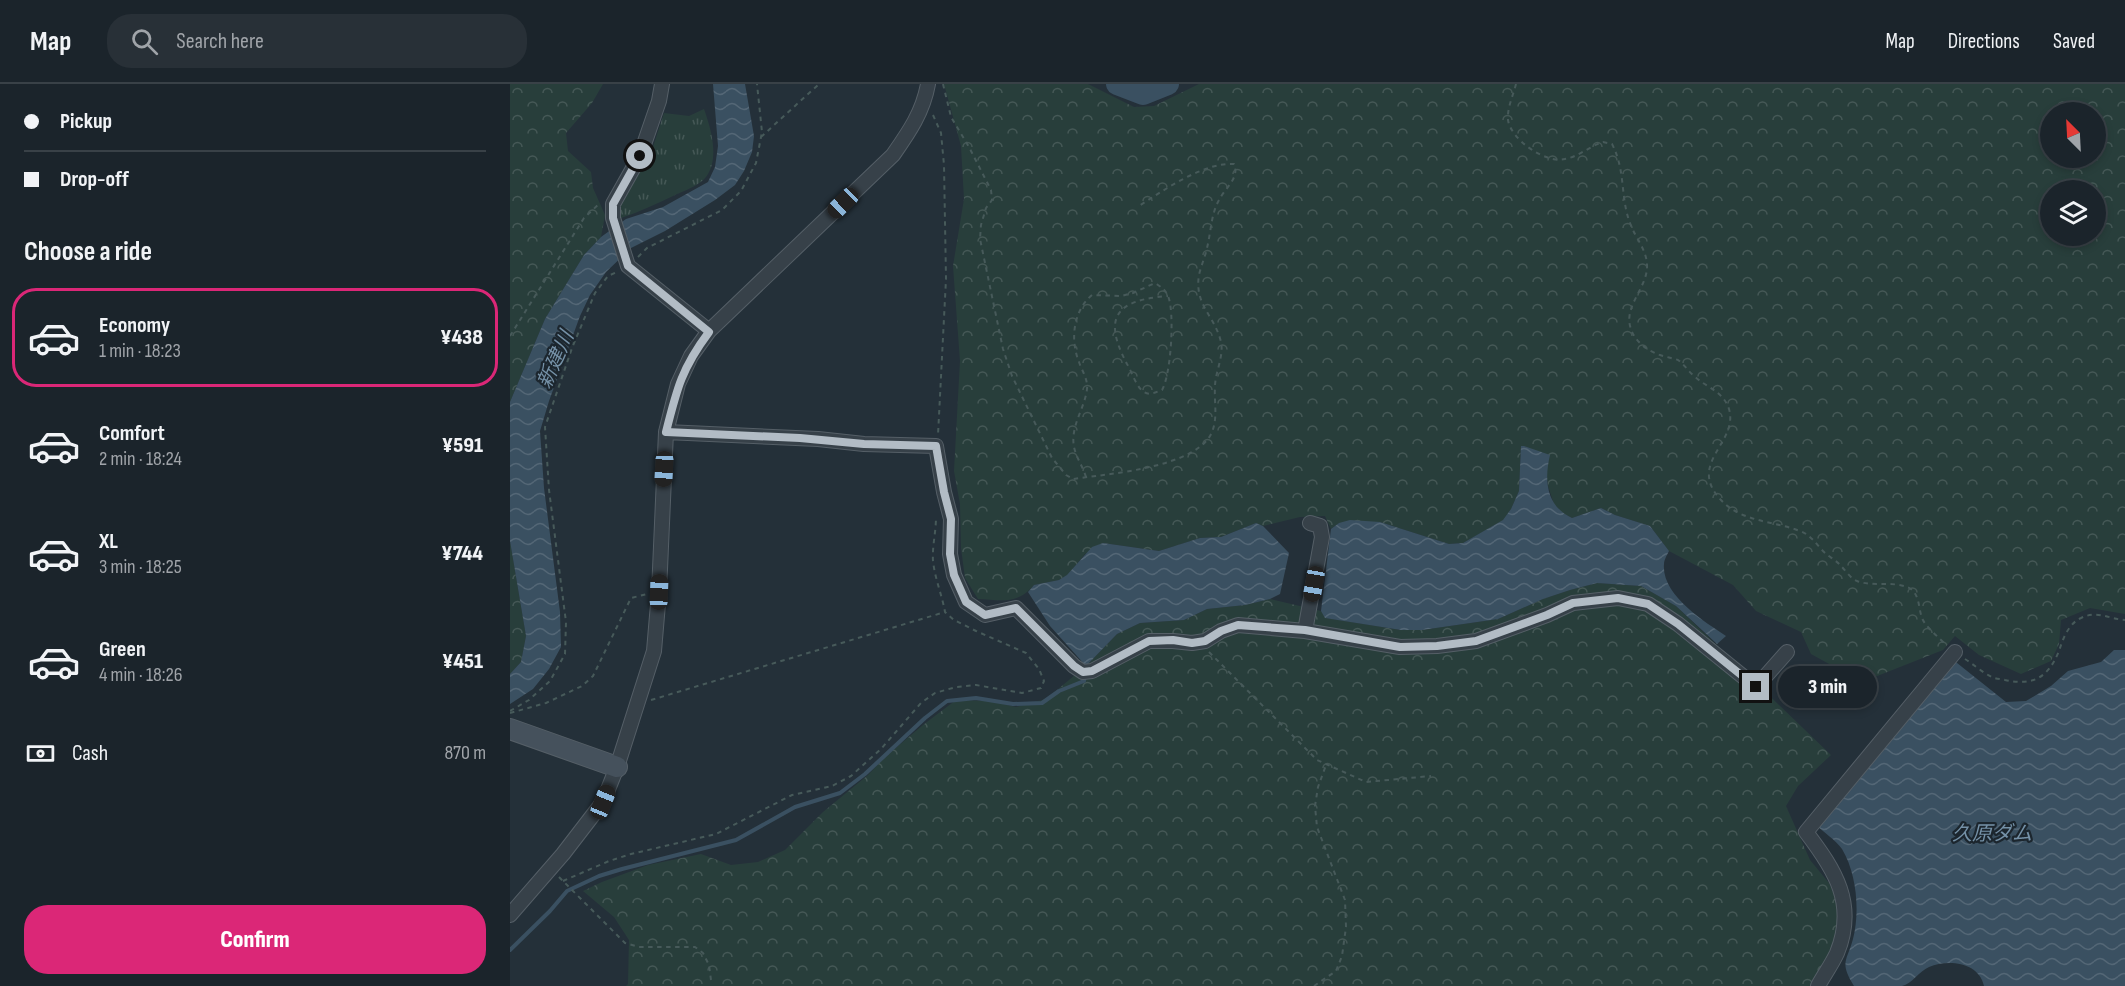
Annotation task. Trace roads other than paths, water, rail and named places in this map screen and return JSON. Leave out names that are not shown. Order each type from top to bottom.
[{"type":"street","points":[[662,84],[659,101],[640,156],[613,204],[613,218],[628,266],[709,332]]},
{"type":"street","points":[[510,915],[603,802],[617,767],[654,651],[666,432],[678,384],[691,356],[709,332],[893,155],[916,121],[928,84]]},
{"type":"street","points":[[666,432],[936,446],[951,519],[950,554],[954,575],[966,602],[985,615],[1016,608],[1074,666],[1083,672],[1092,671],[1149,641],[1205,641],[1221,631],[1238,625],[1305,630],[1400,647],[1437,646],[1476,641],[1573,603],[1618,598],[1648,604],[1678,624],[1756,687],[1787,652]]},
{"type":"street","points":[[1305,630],[1322,537],[1320,526],[1310,523]]},
{"type":"street","points":[[1818,986],[1836,954],[1844,933],[1844,905],[1838,879],[1806,832],[1955,652]]},
{"type":"street","points":[[510,729],[617,767]]},
{"type":"water","points":[[713,84],[745,84],[754,136],[752,152],[735,185],[665,231],[631,248],[606,272],[590,295],[580,316],[540,431],[544,488],[560,612],[561,647],[549,669],[533,689],[510,704],[510,674],[521,662],[526,636],[510,541],[510,402],[545,319],[584,255],[601,237],[626,219],[663,207],[708,182],[715,167],[718,146]]},
{"type":"water","points":[[1521,446],[1550,455],[1547,483],[1552,499],[1563,513],[1572,518],[1601,508],[1650,526],[1669,551],[1664,564],[1669,586],[1686,606],[1726,636],[1717,644],[1676,606],[1641,586],[1597,583],[1543,599],[1498,619],[1422,630],[1401,630],[1325,618],[1321,611],[1331,529],[1339,523],[1350,520],[1380,522],[1449,544],[1463,543],[1503,520],[1511,509],[1519,491]]},
{"type":"water","points":[[1256,523],[1263,526],[1289,553],[1280,594],[1245,605],[1207,609],[1184,620],[1140,623],[1117,634],[1086,666],[1050,626],[1028,592],[1034,585],[1059,580],[1067,575],[1092,547],[1103,543],[1159,551],[1200,538],[1221,537]]},
{"type":"water","name":"久原ダム","points":[[2114,650],[2125,650],[2125,986],[1984,986],[1981,978],[1969,967],[1945,963],[1929,967],[1902,986],[1854,986],[1849,978],[1846,962],[1855,928],[1857,905],[1854,881],[1842,849],[1815,824],[1952,659],[2006,702],[2026,701],[2051,686],[2068,671],[2101,662]]},
{"type":"waterway","name":"新建川","points":[[1117,84],[1143,94],[1168,84]]},
{"type":"waterway","points":[[510,950],[567,891],[599,876],[622,869],[736,840],[795,807],[840,793],[865,774],[925,718],[947,701],[976,698],[1013,704],[1042,703],[1059,691],[1084,681],[1085,675]]}]
